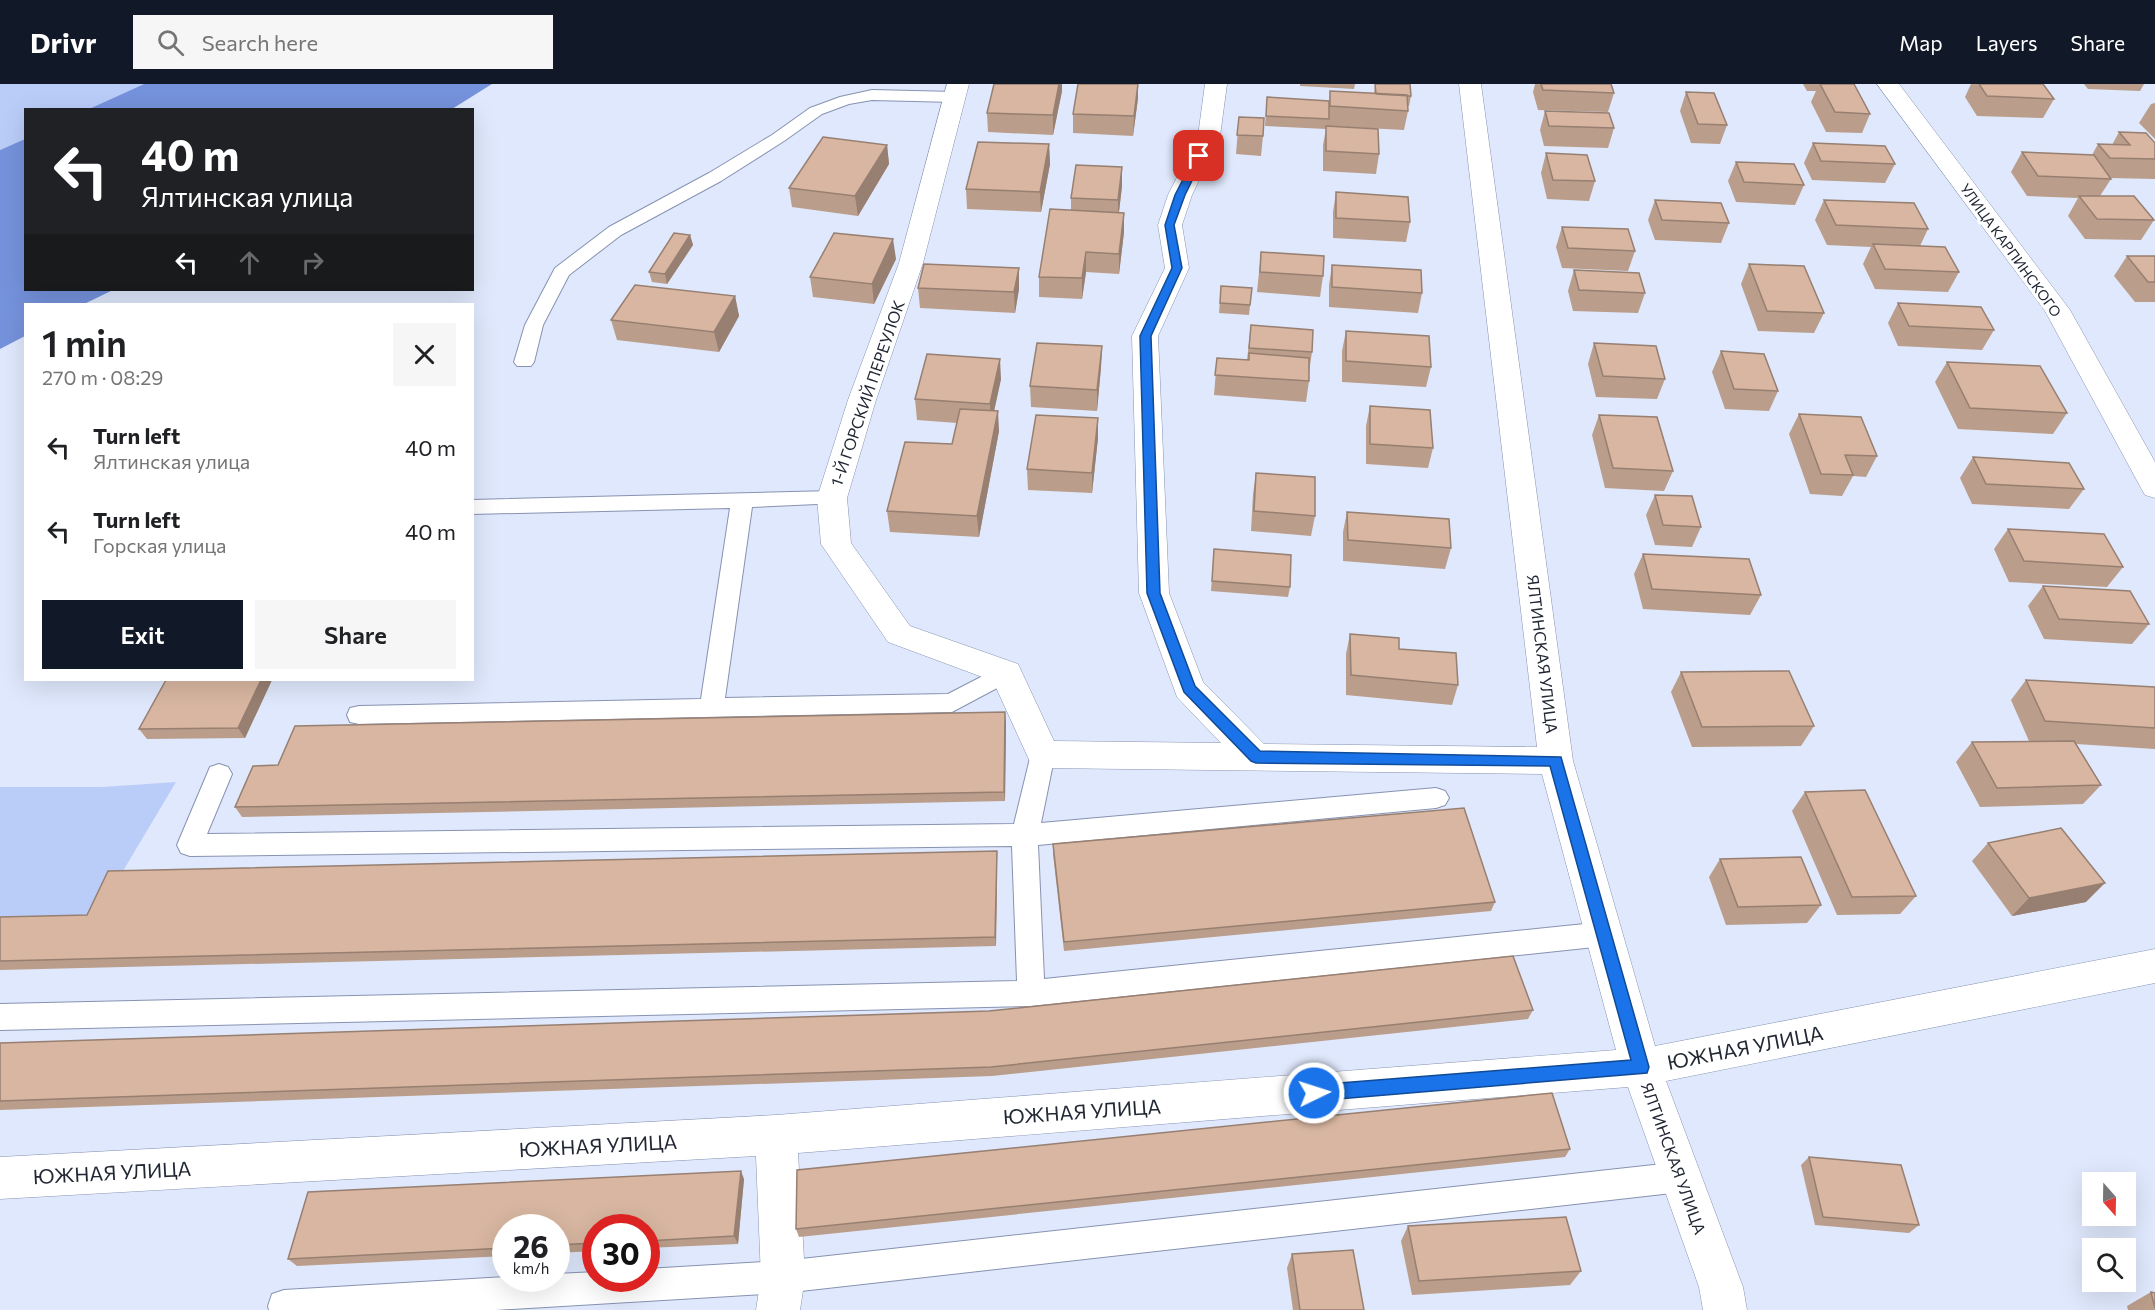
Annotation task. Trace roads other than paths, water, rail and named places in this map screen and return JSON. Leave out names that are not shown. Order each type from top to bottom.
[{"type":"street","points":[[1216,84],[1209,136],[1180,195],[1170,225],[1177,268],[1145,336],[1154,593],[1189,688],[1256,757]]},
{"type":"street","name":"ЯЛТИНСКАЯ УЛИЦА","points":[[1470,84],[1556,761],[1641,1067],[1721,1287],[1725,1310]]},
{"type":"street","name":"УЛИЦА КАРПИНСКОГО","points":[[1888,84],[2057,310],[2155,488]]},
{"type":"street","name":"1-Й ГОРСКИЙ ПЕРЕУЛОК","points":[[957,90],[911,263],[862,400],[832,498],[836,544],[899,634],[1006,673]]},
{"type":"street","points":[[1006,673],[1043,754],[1556,761]]},
{"type":"street","name":"ЮЖНАЯ УЛИЦА","points":[[0,1178],[776,1135],[1641,1067],[2155,966]]},
{"type":"street","points":[[776,1135],[781,1294]]},
{"type":"lane","points":[[524,362],[534,325],[561,272],[615,231],[715,177],[778,138],[816,111],[845,100],[872,95],[957,90]]},
{"type":"lane","points":[[474,507],[832,498]]},
{"type":"lane","points":[[712,708],[742,500]]},
{"type":"lane","points":[[359,715],[952,703],[1006,673]]},
{"type":"lane","points":[[1031,993],[1024,835],[1043,754]]},
{"type":"lane","points":[[219,774],[190,845],[1024,835],[1436,798]]},
{"type":"lane","points":[[0,1017],[1031,993],[1604,934]]},
{"type":"lane","points":[[284,1306],[781,1294],[1681,1178]]},
{"type":"water","points":[[144,84],[492,84],[454,108],[91,108]]},
{"type":"water","points":[[24,139],[24,291],[111,291],[86,303],[24,303],[24,337],[0,349],[0,150]]}]
